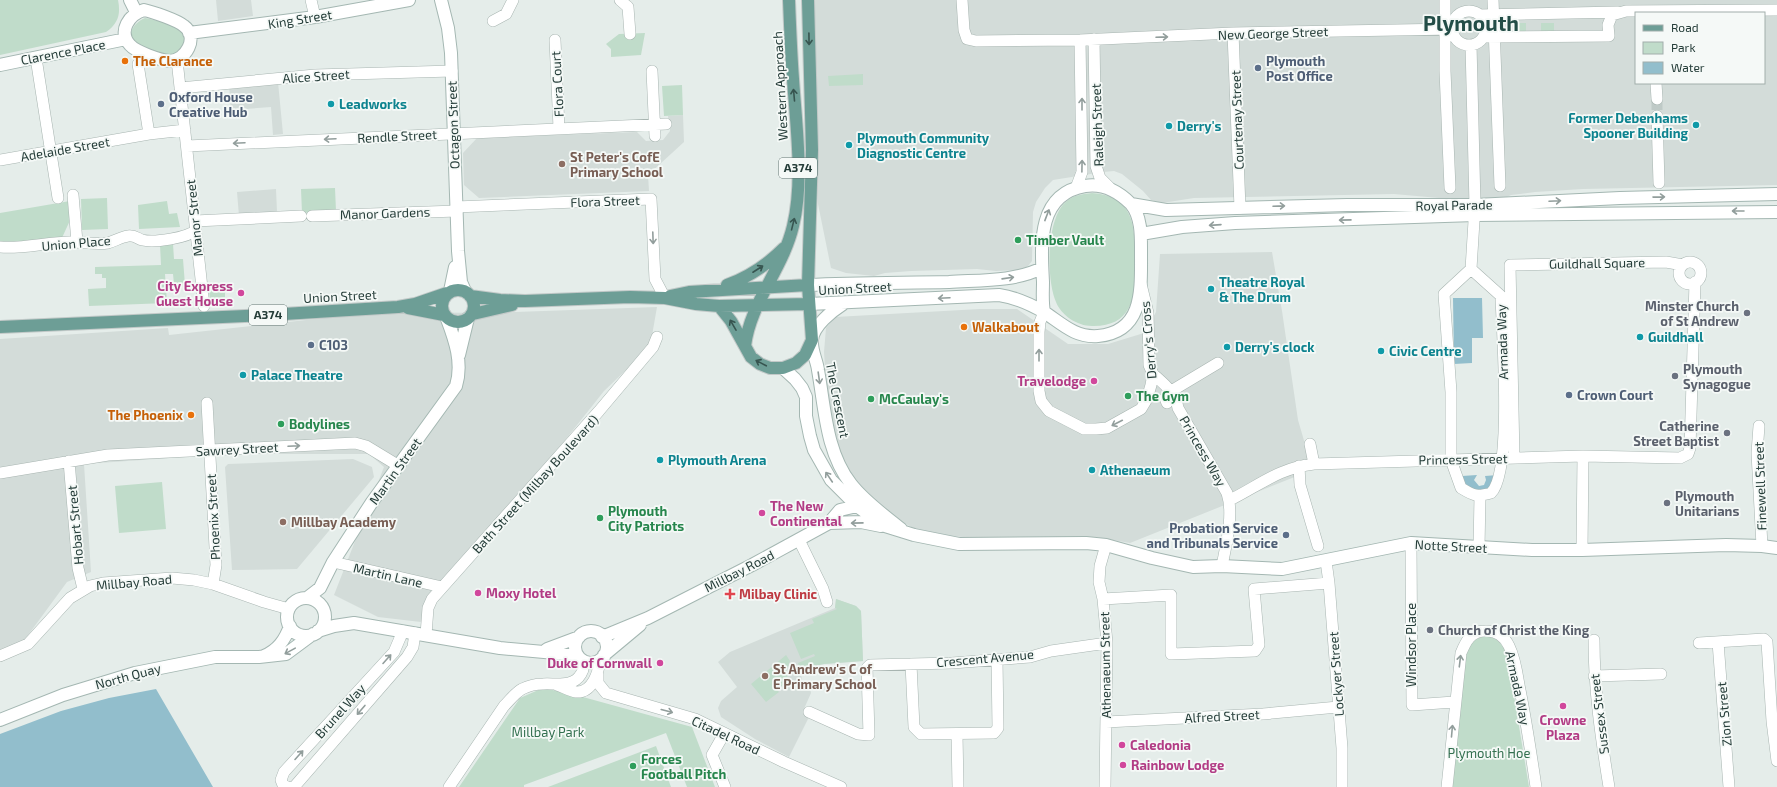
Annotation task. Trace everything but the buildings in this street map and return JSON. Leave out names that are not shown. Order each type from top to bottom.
[{"type":"main road","name":"Western Approach","points":[[757,305],[768,286],[787,245],[796,214],[798,176],[796,110],[789,0]]},
{"type":"main road","name":"A374","points":[[808,0],[812,150],[808,285],[809,304]]},
{"type":"main road","points":[[710,290],[745,278],[773,259],[787,245]]},
{"type":"main road","name":"Union Street","points":[[665,298],[689,292],[710,290],[808,285]]},
{"type":"main road","points":[[456,290],[468,293],[474,300],[471,316],[464,322],[456,323],[445,317],[441,306],[444,298],[449,292],[456,290]]},
{"type":"main road","name":"Union Street","points":[[0,326],[398,307],[415,304],[449,292]]},
{"type":"main road","name":"Union Street","points":[[468,293],[500,300],[525,301],[606,298],[665,298],[696,304],[719,306],[809,304]]},
{"type":"main road","name":"Union Street","points":[[471,316],[525,301]]},
{"type":"main road","name":"The Crescent","points":[[809,304],[812,340]]},
{"type":"main road","name":"A374","points":[[745,346],[747,331],[757,305]]},
{"type":"main road","points":[[719,306],[731,321],[751,357],[760,364],[770,368],[783,368],[796,363],[805,354],[812,340]]},
{"type":"main road","name":"Union Street","points":[[398,307],[445,317]]},
{"type":"street","points":[[130,0],[136,12]]},
{"type":"street","points":[[311,0],[315,17]]},
{"type":"street","name":"King Street","points":[[189,33],[315,17],[409,0]]},
{"type":"street","name":"Octagon Street","points":[[441,0],[450,37],[458,251],[461,282],[468,293]]},
{"type":"street","points":[[493,21],[506,14],[513,0]]},
{"type":"street","points":[[620,0],[628,7],[630,34]]},
{"type":"street","name":"New George Street","points":[[962,0],[964,30],[967,38],[976,41],[1080,40],[1233,33],[1449,29]]},
{"type":"street","points":[[1445,0],[1449,29],[1445,71],[1450,188]]},
{"type":"street","points":[[1489,37],[1493,15],[1493,0]]},
{"type":"street","points":[[144,10],[153,12],[184,26],[189,33],[190,39],[187,53],[177,60],[168,61],[130,46],[126,39],[125,31],[127,22],[136,12],[144,10]]},
{"type":"street","points":[[1449,29],[1461,14],[1473,12],[1480,15],[1493,15],[1777,10]]},
{"type":"street","points":[[1449,29],[1457,40],[1471,45],[1489,37],[1608,36],[1609,19],[1612,15],[1618,12]]},
{"type":"street","points":[[1480,15],[1485,22],[1489,37],[1500,186]]},
{"type":"street","name":"Courtenay Street","points":[[1233,33],[1240,208]]},
{"type":"street","name":"Clarence Place","points":[[0,65],[126,39]]},
{"type":"street","name":"Raleigh Street","points":[[1094,39],[1096,166],[1100,178],[1109,187]]},
{"type":"street","name":"Flora Court","points":[[555,40],[559,128]]},
{"type":"street","name":"Raleigh Street","points":[[1076,188],[1082,172],[1080,40]]},
{"type":"street","points":[[1471,45],[1475,210],[1471,268],[1444,294],[1451,392],[1451,460],[1461,488],[1474,496],[1480,496],[1479,548]]},
{"type":"street","points":[[36,58],[58,198]]},
{"type":"street","name":"Manor Street","points":[[177,60],[204,306]]},
{"type":"street","points":[[138,64],[149,134],[185,130]]},
{"type":"street","name":"Alice Street","points":[[180,88],[315,75],[452,71]]},
{"type":"street","points":[[652,71],[661,124],[655,136]]},
{"type":"street","points":[[1656,84],[1657,99]]},
{"type":"street","points":[[1657,116],[1659,183]]},
{"type":"street","name":"Rendle Street","points":[[187,146],[661,124]]},
{"type":"street","name":"Adelaide Street","points":[[0,160],[149,134]]},
{"type":"street","points":[[1131,204],[1109,187],[1094,185],[1076,188],[1059,196],[1048,213],[1043,236],[1042,268],[1044,312],[1040,322],[1039,332],[1039,390],[1042,401],[1048,410],[1084,429],[1096,430],[1107,428],[1131,416],[1141,409],[1147,400]]},
{"type":"street","name":"Royal Parade","points":[[1141,234],[1182,227],[1235,223],[1475,210],[1620,198],[1777,194]]},
{"type":"street","points":[[74,195],[76,242]]},
{"type":"street","name":"Flora Street","points":[[456,209],[651,199],[655,279],[665,298]]},
{"type":"street","name":"Royal Parade","points":[[1131,204],[1166,210],[1347,205],[1475,210],[1777,212]]},
{"type":"street","name":"Derry's Cross","points":[[1044,312],[1073,332],[1096,336],[1113,333],[1122,329],[1133,317],[1140,296],[1141,234],[1136,215],[1131,204]]},
{"type":"street","name":"Manor Gardens","points":[[195,226],[307,216],[456,209]]},
{"type":"street","name":"Union Place","points":[[0,247],[26,248],[76,242],[110,242],[130,236],[137,236],[142,240],[171,239],[190,235],[195,226]]},
{"type":"street","name":"Octagon Street","points":[[449,292],[458,251]]},
{"type":"street","name":"Guildhall Square","points":[[1510,265],[1666,262],[1683,265]]},
{"type":"street","points":[[1694,263],[1699,267],[1701,274],[1695,282],[1688,284],[1682,280],[1679,274],[1683,265],[1694,263]]},
{"type":"street","name":"Armada Way","points":[[1510,265],[1514,458]]},
{"type":"street","name":"Union Street","points":[[808,285],[1002,279],[1023,276],[1042,268]]},
{"type":"street","name":"Armada Way","points":[[1471,268],[1501,296],[1505,419],[1504,446],[1496,489],[1492,493],[1480,496]]},
{"type":"street","name":"Princess Street","points":[[1230,500],[1278,473],[1299,466],[1314,464],[1583,456],[1680,458],[1688,454],[1691,439],[1695,282]]},
{"type":"street","name":"Derry's Cross","points":[[1141,283],[1148,313],[1149,365],[1153,374],[1147,400]]},
{"type":"street","name":"Union Street","points":[[809,304],[843,304],[999,295],[1017,300],[1044,312]]},
{"type":"street","points":[[812,340],[819,325],[832,311],[843,304]]},
{"type":"street","name":"Martin Street","points":[[459,358],[471,316]]},
{"type":"street","name":"Martin Street","points":[[307,598],[320,588],[333,562],[456,386],[459,377],[459,358],[456,342],[445,317]]},
{"type":"street","name":"Bath Street (Milbay Boulevard)","points":[[415,633],[432,599],[599,410],[653,347],[657,337]]},
{"type":"street","name":"The Crescent","points":[[812,340],[829,438],[841,467],[861,503],[885,526],[942,542],[959,544],[1106,544]]},
{"type":"street","points":[[1167,403],[1165,398],[1171,392],[1218,363]]},
{"type":"street","name":"The Crescent","points":[[783,368],[795,379],[802,388],[806,397],[806,416],[814,450],[831,480],[842,492],[904,532]]},
{"type":"street","name":"Princess Way","points":[[1153,374],[1177,400],[1178,408],[1224,486],[1230,500],[1228,533],[1222,566]]},
{"type":"street","name":"Princess Way","points":[[1147,400],[1167,403],[1178,408]]},
{"type":"street","name":"Phoenix Street","points":[[207,403],[216,565],[213,584]]},
{"type":"street","name":"Finewell Street","points":[[1759,426],[1757,453],[1762,546]]},
{"type":"street","name":"Sawrey Street","points":[[0,472],[108,455],[362,443],[399,466]]},
{"type":"street","points":[[1310,444],[1314,464]]},
{"type":"street","points":[[1582,550],[1583,456]]},
{"type":"street","name":"Hobart Street","points":[[69,461],[78,568],[84,589]]},
{"type":"street","points":[[1299,466],[1300,485],[1318,546]]},
{"type":"street","points":[[842,492],[840,510],[861,503]]},
{"type":"street","name":"Millbay Road","points":[[602,636],[648,618],[800,540],[829,523],[840,510]]},
{"type":"street","name":"Millbay Road","points":[[829,523],[861,522],[885,526]]},
{"type":"street","points":[[800,540],[823,589],[827,602]]},
{"type":"street","name":"Notte Street","points":[[1106,544],[1184,566],[1282,569],[1411,543],[1479,548],[1582,550],[1695,546],[1762,546],[1777,548]]},
{"type":"street","name":"Windsor Place","points":[[1411,543],[1412,705],[1454,702]]},
{"type":"street","name":"Athenaeum Street","points":[[1105,787],[1107,643],[1099,582],[1100,566],[1106,544]]},
{"type":"street","name":"Lockyer Street","points":[[1326,561],[1343,760],[1342,787]]},
{"type":"street","name":"Martin Lane","points":[[333,562],[442,587]]},
{"type":"street","name":"Millbay Road","points":[[0,656],[28,644],[58,609],[70,598],[84,589],[102,583],[172,578],[194,580],[213,584],[289,609]]},
{"type":"street","points":[[1102,599],[1171,595],[1172,654],[1255,651],[1259,645],[1254,589],[1329,584]]},
{"type":"street","points":[[354,623],[334,626],[316,633],[305,635],[298,634],[290,626],[288,620],[289,609],[297,601],[307,598],[313,599],[335,616],[354,623],[500,648],[540,651],[579,658],[592,663],[603,657]]},
{"type":"street","points":[[316,633],[322,627],[325,616],[321,606]]},
{"type":"street","name":"Millbay Road","points":[[603,657],[648,618]]},
{"type":"street","points":[[262,657],[274,651],[283,642],[290,626]]},
{"type":"street","name":"Armada Way","points":[[1447,787],[1454,702],[1460,653],[1466,640],[1476,633],[1484,631],[1492,631],[1500,635],[1509,645],[1514,659],[1523,701],[1536,787]]},
{"type":"street","points":[[449,787],[504,706],[513,696],[522,689],[543,684],[556,685],[576,692],[585,690],[598,674],[606,648],[602,636],[593,632],[583,634],[563,644],[540,651]]},
{"type":"street","name":"North Quay","points":[[0,720],[63,695],[135,673],[215,657],[262,657],[286,654],[316,633]]},
{"type":"street","name":"Brunel Way","points":[[415,633],[413,647],[407,657],[294,787],[286,787],[281,780],[284,772],[394,652],[415,633]]},
{"type":"street","points":[[556,685],[571,682],[579,678],[584,665],[579,658],[575,647],[579,637]]},
{"type":"street","points":[[1699,643],[1764,639],[1767,642],[1772,721],[1777,761]]},
{"type":"street","name":"Sussex Street","points":[[1594,640],[1594,676],[1599,727],[1609,787]]},
{"type":"street","name":"Zion Street","points":[[1718,642],[1730,787]]},
{"type":"street","name":"Crescent Avenue","points":[[809,712],[858,734],[869,735],[867,668],[870,665],[911,664],[1030,656],[1051,651],[1107,643]]},
{"type":"street","points":[[911,664],[914,727],[921,734],[994,733],[998,728],[997,659]]},
{"type":"street","name":"Citadel Road","points":[[598,674],[598,683],[606,693],[695,718],[724,734],[841,787]]},
{"type":"street","points":[[1594,676],[1661,674]]},
{"type":"street","name":"Alfred Street","points":[[1106,722],[1256,714],[1338,707]]},
{"type":"street","points":[[724,734],[712,755],[725,787]]},
{"type":"street","points":[[957,734],[958,787]]},
{"type":"shaded area","points":[[216,0],[251,0],[253,16],[218,21]]},
{"type":"shaded area","points":[[815,0],[1777,0],[1777,185],[1583,189],[1511,195],[1503,199],[1446,201],[1439,198],[1394,194],[1194,198],[1162,203],[1151,200],[1143,191],[1122,174],[1114,171],[1103,172],[1053,180],[1045,188],[1036,202],[1033,212],[1032,261],[1028,266],[1021,270],[996,271],[977,269],[911,271],[885,273],[874,276],[846,273],[831,268],[818,204],[814,48]]},
{"type":"shaded area","points":[[278,82],[283,134],[273,135],[271,107],[231,110],[229,85]]},
{"type":"shaded area","name":"St Peter's CofE Primary School","points":[[683,115],[684,142],[648,175],[649,191],[479,198],[464,185],[463,153],[477,138],[637,132],[646,141],[663,140],[670,131],[668,116]]},
{"type":"shaded area","points":[[276,189],[277,212],[250,213],[239,216],[237,192]]},
{"type":"shaded area","points":[[1272,252],[1298,420],[1310,461],[1297,476],[1130,543],[1095,537],[1000,539],[927,535],[883,512],[843,470],[829,427],[824,352],[826,328],[835,317],[980,309],[1017,309],[1068,344],[1108,344],[1144,333],[1156,312],[1160,254]]},
{"type":"shaded area","points":[[657,307],[650,347],[604,391],[421,622],[378,617],[334,595],[384,467],[369,454],[229,454],[84,464],[91,572],[67,582],[23,642],[0,650],[0,339],[168,328],[169,335],[379,312],[490,313]]},
{"type":"shaded area","name":"Millbay Academy","points":[[353,459],[372,467],[374,477],[297,569],[232,570],[225,467],[228,464]]},
{"type":"shaded area","name":"St Andrew's C of E Primary School","points":[[836,599],[856,606],[861,611],[863,661],[824,664],[800,669],[803,685],[809,683],[811,693],[803,711],[810,715],[789,757],[755,739],[721,717],[718,708],[721,701],[737,687],[718,662],[730,652],[835,608]]},
{"type":"green space","points":[[0,0],[118,0],[119,14],[116,22],[106,32],[0,55]]},
{"type":"green space","points":[[145,18],[163,22],[180,30],[184,34],[185,38],[184,48],[177,54],[167,56],[146,50],[135,43],[131,36],[132,29],[138,22]]},
{"type":"green space","points":[[1513,23],[1526,23],[1526,34],[1513,34]]},
{"type":"green space","points":[[1541,23],[1554,23],[1554,33],[1541,33]]},
{"type":"green space","points":[[645,33],[641,55],[611,57],[611,49],[606,44],[619,34]]},
{"type":"green space","points":[[863,74],[863,85],[829,86],[828,76]]},
{"type":"green space","points":[[682,85],[683,115],[664,116],[662,86]]},
{"type":"green space","points":[[335,188],[336,211],[302,213],[301,189]]},
{"type":"green space","points":[[1092,193],[1106,195],[1116,200],[1124,206],[1129,215],[1134,235],[1135,284],[1130,305],[1125,314],[1117,321],[1106,325],[1086,326],[1070,319],[1058,307],[1053,292],[1051,279],[1050,249],[1055,220],[1060,209],[1073,197]]},
{"type":"green space","points":[[107,198],[108,229],[82,230],[81,199]]},
{"type":"green space","points":[[70,201],[72,216],[61,240],[0,245],[0,213]]},
{"type":"green space","points":[[167,201],[169,214],[177,213],[180,227],[139,229],[138,205]]},
{"type":"green space","points":[[173,244],[174,259],[183,259],[185,285],[177,286],[176,283],[174,284],[173,274],[165,274],[167,303],[89,306],[88,289],[106,288],[106,278],[102,278],[102,274],[95,274],[95,267],[161,265],[160,245]]},
{"type":"green space","points":[[209,287],[225,287],[225,304],[210,305]]},
{"type":"green space","points":[[162,482],[166,529],[119,533],[115,486]]},
{"type":"green space","points":[[836,599],[856,606],[861,611],[863,661],[824,664],[800,669],[798,663],[815,656],[814,654],[801,659],[790,633],[814,623],[812,619],[837,609],[835,608]]},
{"type":"green space","name":"Plymouth Hoe","points":[[1484,636],[1497,640],[1503,646],[1508,659],[1529,787],[1451,787],[1465,652],[1472,641]]},
{"type":"green space","points":[[786,655],[790,661],[786,672],[788,679],[787,682],[777,690],[779,692],[766,702],[751,684]]},
{"type":"green space","name":"Millbay Park","points":[[543,688],[572,694],[692,727],[715,787],[687,787],[666,733],[524,785],[524,787],[459,787],[520,698]]},
{"type":"green space","name":"Forces Football Pitch","points":[[656,746],[671,787],[548,787]]},
{"type":"water","points":[[1453,298],[1482,298],[1483,338],[1472,338],[1472,363],[1454,364]]},
{"type":"water","points":[[1477,475],[1474,480],[1479,486],[1484,485],[1486,480],[1485,476],[1498,475],[1495,485],[1480,493],[1466,487],[1462,476]]},
{"type":"water","points":[[156,689],[213,787],[0,787],[0,734],[61,711],[109,698]]},
{"type":"tunnel","points":[[1657,99],[1657,116]]},
{"type":"place","name":"The Clarance","points":[[125,61]]},
{"type":"place","name":"Plymouth Post Office","points":[[1258,68]]},
{"type":"place","name":"Oxford House Creative Hub","points":[[161,104]]},
{"type":"place","name":"Leadworks","points":[[331,104]]},
{"type":"place","name":"Former Debenhams Spooner Building","points":[[1696,125]]},
{"type":"place","name":"Derry's","points":[[1169,126]]},
{"type":"place","name":"Plymouth Community Diagnostic Centre","points":[[849,145]]},
{"type":"place","name":"St Peter's CofE Primary School","points":[[562,164]]},
{"type":"place","name":"Timber Vault","points":[[1018,240]]},
{"type":"place","name":"Theatre Royal & The Drum","points":[[1211,289]]},
{"type":"place","name":"City Express Guest House","points":[[241,293]]},
{"type":"place","name":"Minster Church of St Andrew","points":[[1747,313]]},
{"type":"place","name":"Walkabout","points":[[964,327]]},
{"type":"place","name":"Guildhall","points":[[1640,337]]},
{"type":"place","name":"C103","points":[[311,345]]},
{"type":"place","name":"Derry's clock","points":[[1227,347]]},
{"type":"place","name":"Civic Centre","points":[[1381,351]]},
{"type":"place","name":"Palace Theatre","points":[[243,375]]},
{"type":"place","name":"Plymouth Synagogue","points":[[1675,376]]},
{"type":"place","name":"Travelodge","points":[[1094,381]]},
{"type":"place","name":"Crown Court","points":[[1569,395]]},
{"type":"place","name":"The Gym","points":[[1128,396]]},
{"type":"place","name":"McCaulay's","points":[[871,399]]},
{"type":"place","name":"The Phoenix","points":[[191,415]]},
{"type":"place","name":"Bodylines","points":[[281,424]]},
{"type":"place","name":"Catherine Street Baptist","points":[[1727,433]]},
{"type":"place","name":"Plymouth Arena","points":[[660,460]]},
{"type":"place","name":"Athenaeum","points":[[1092,470]]},
{"type":"place","name":"Plymouth Unitarians","points":[[1667,503]]},
{"type":"place","name":"The New Continental","points":[[762,513]]},
{"type":"place","name":"Plymouth City Patriots","points":[[600,518]]},
{"type":"place","name":"Millbay Academy","points":[[283,522]]},
{"type":"place","name":"Probation Service and Tribunals Service","points":[[1286,535]]},
{"type":"place","name":"Moxy Hotel","points":[[478,593]]},
{"type":"place","name":"Milbay Clinic","points":[[730,594]]},
{"type":"place","name":"Church of Christ the King","points":[[1430,630]]},
{"type":"place","name":"Duke of Cornwall","points":[[660,663]]},
{"type":"place","name":"St Andrew's C of E Primary School","points":[[765,676]]},
{"type":"place","name":"Crowne Plaza","points":[[1563,706]]},
{"type":"place","name":"Caledonia","points":[[1122,745]]},
{"type":"place","name":"Rainbow Lodge","points":[[1123,765]]},
{"type":"place","name":"Forces Football Pitch","points":[[633,766]]},
{"type":"district","name":"Plymouth","points":[[1471,24]]}]
